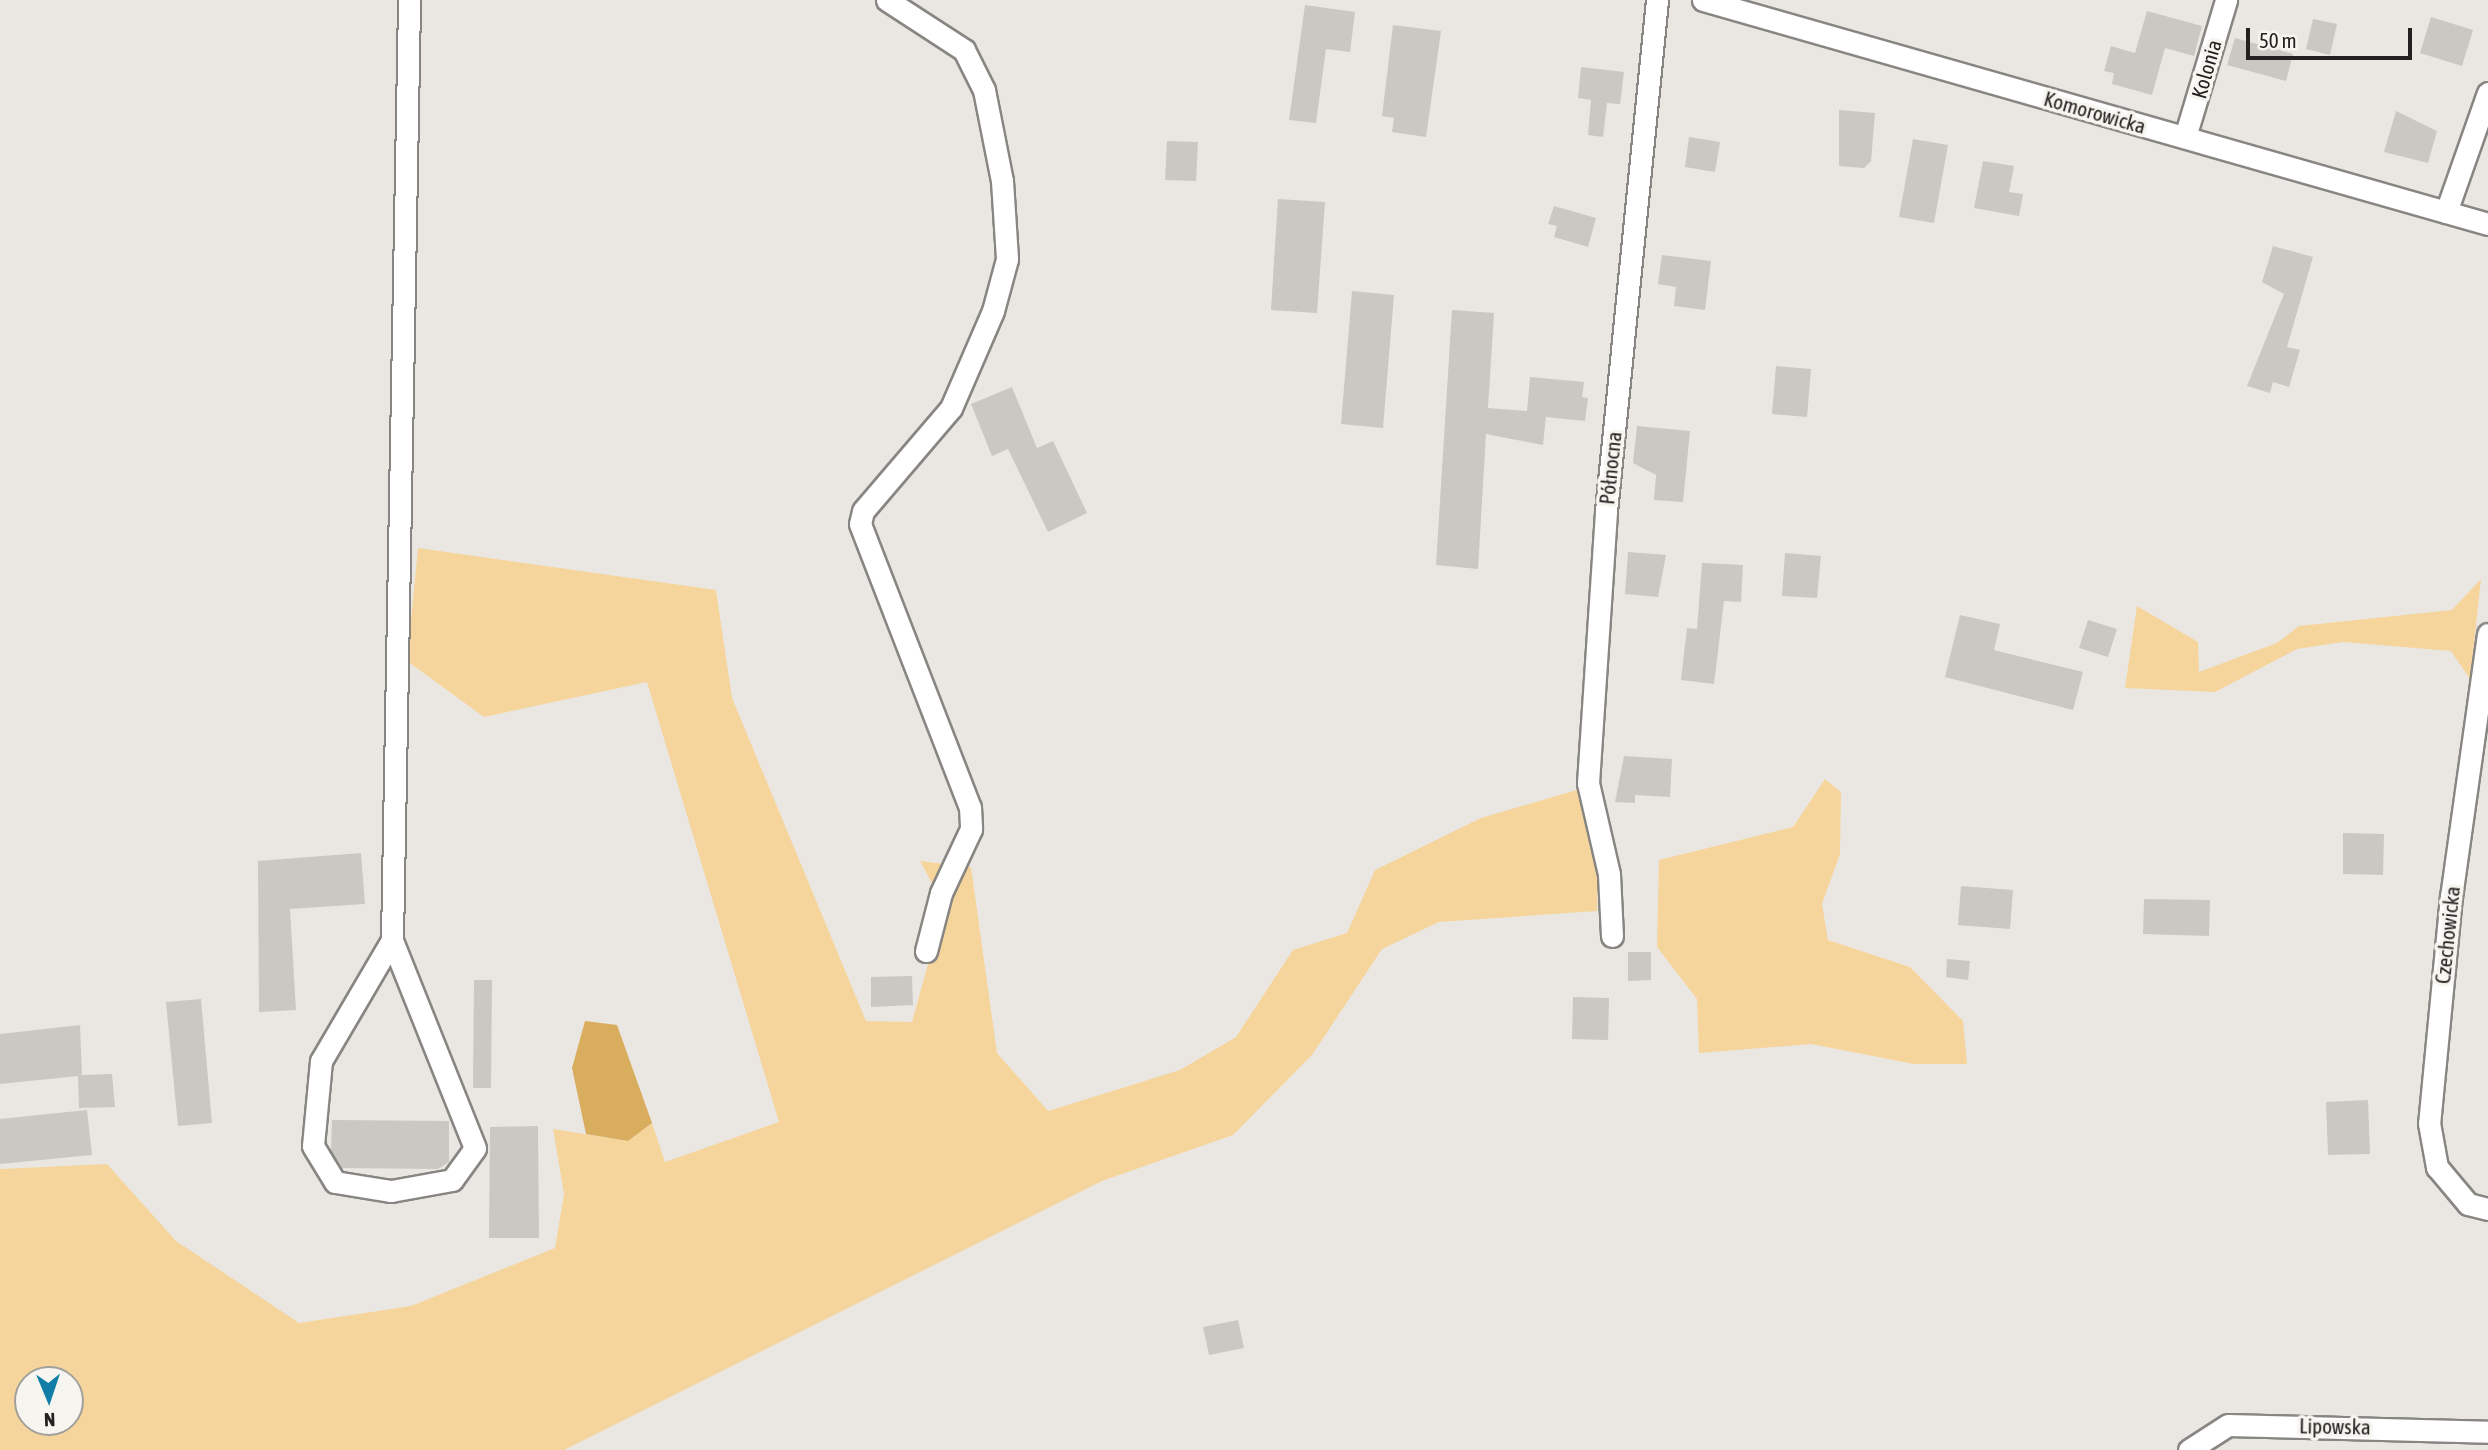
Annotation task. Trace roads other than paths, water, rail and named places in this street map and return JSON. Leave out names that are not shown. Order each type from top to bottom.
[{"type":"street","points":[[392,940],[321,1061],[313,1146],[335,1182],[391,1191],[452,1180],[475,1148],[392,940],[409,0]]},
{"type":"street","points":[[887,0],[964,50],[984,90],[1002,181],[1007,260],[993,311],[951,408],[863,511],[860,524],[970,807],[971,829],[941,893],[926,951]]},
{"type":"street","name":"Północna","points":[[1612,936],[1609,874],[1588,783],[1605,511],[1657,0]]},
{"type":"street","name":"Kolonia","points":[[2186,137],[2226,0]]},
{"type":"street","name":"Komorowicka","points":[[1708,1],[2488,224]]},
{"type":"street","points":[[2446,212],[2488,93]]},
{"type":"street","name":"Czechowicka","points":[[2488,634],[2451,896],[2428,1124],[2437,1167],[2468,1204],[2488,1209]]},
{"type":"street","name":"Lipowska","points":[[2189,1450],[2228,1425],[2488,1432]]}]
